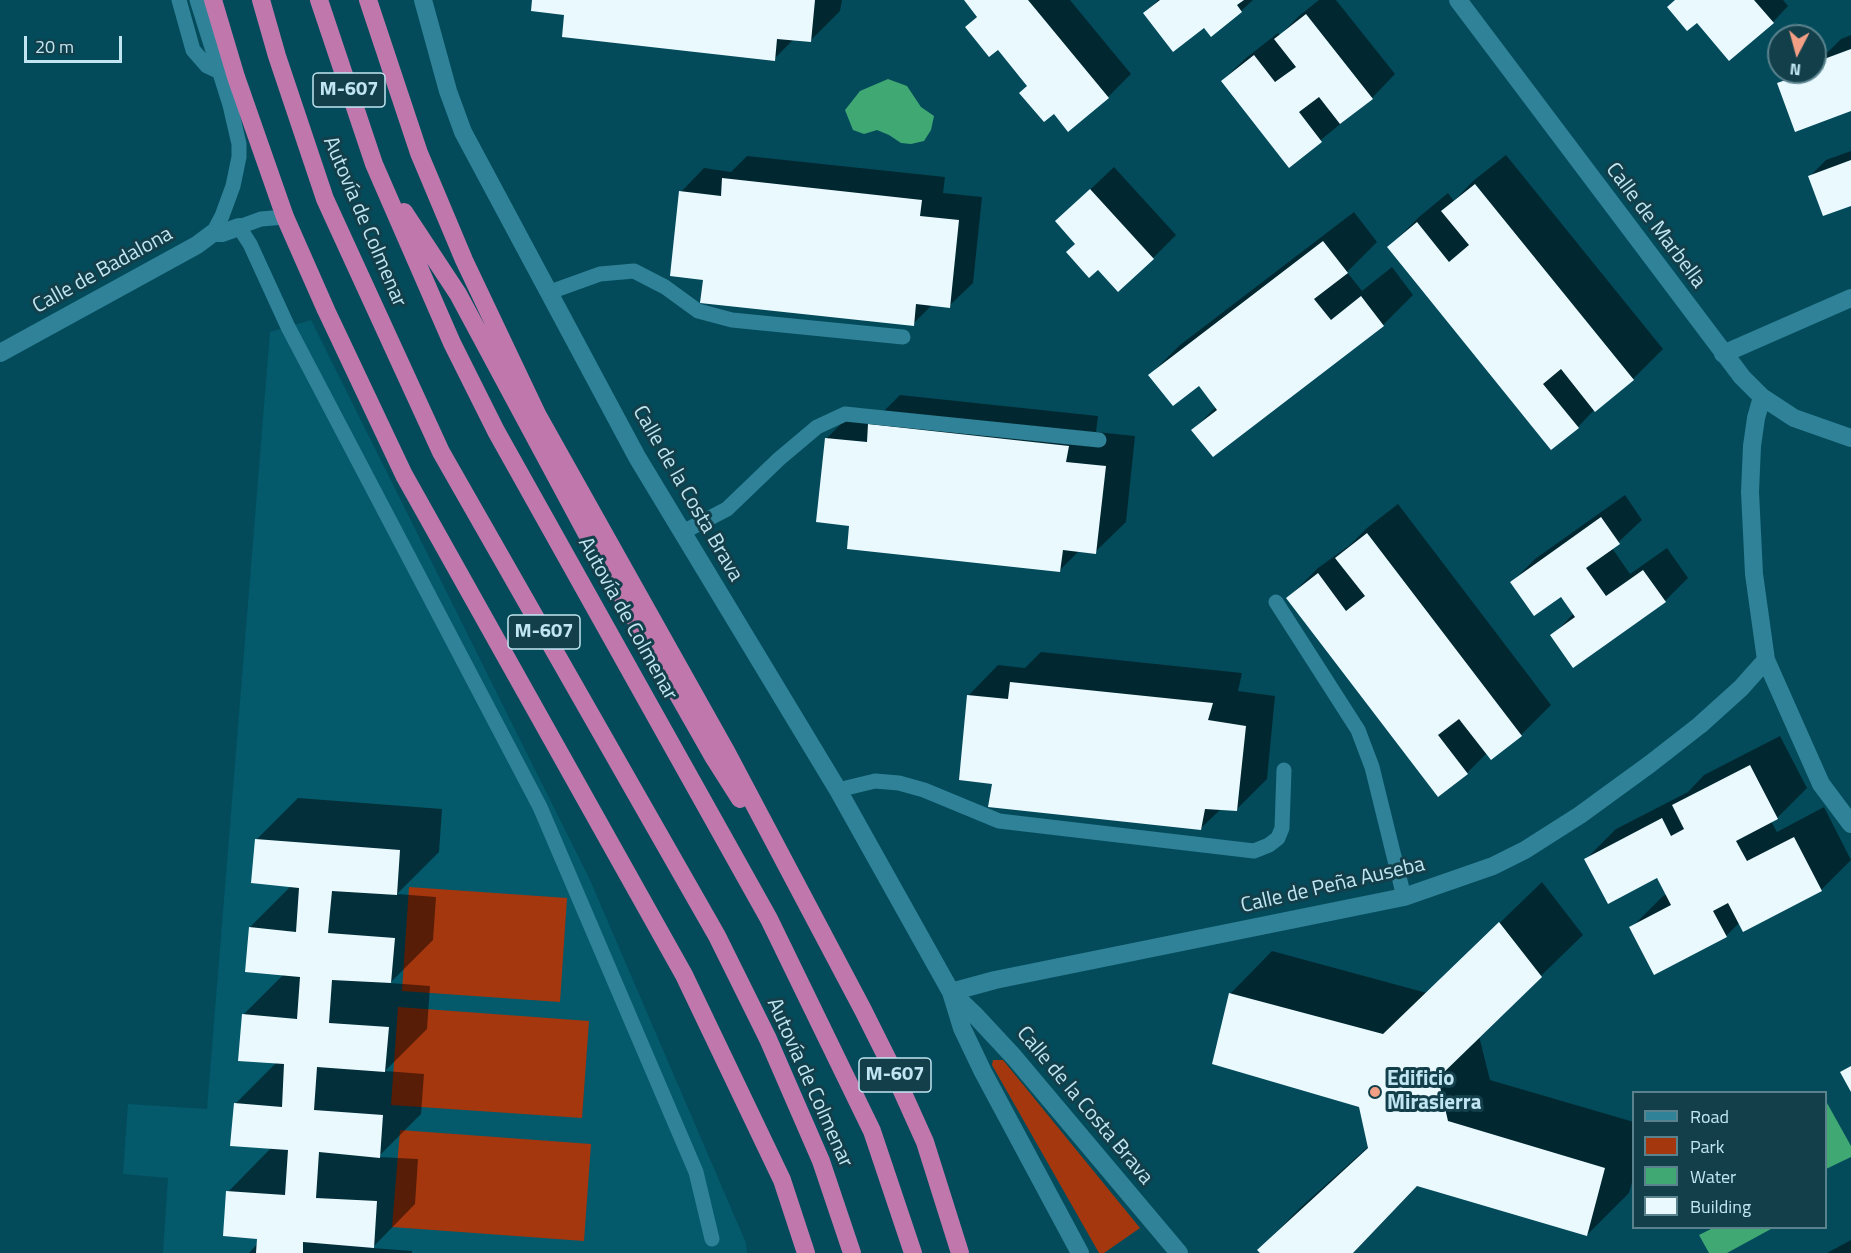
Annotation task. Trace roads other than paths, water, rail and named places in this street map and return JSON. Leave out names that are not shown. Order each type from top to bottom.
[{"type":"highway","name":"M-607","points":[[213,0],[228,75],[285,217],[404,475],[684,975],[782,1180],[806,1253]]},
{"type":"highway","name":"Autovía de Colmenar","points":[[261,0],[277,56],[325,198],[441,452],[717,936],[768,1040],[821,1161],[852,1253]]},
{"type":"highway","name":"Autovía de Colmenar","points":[[319,0],[374,164],[452,343],[496,431],[769,919],[872,1131],[913,1253]]},
{"type":"highway","name":"M-607","points":[[368,0],[419,153],[464,260],[538,416],[727,753],[889,1062],[925,1142],[960,1253]]},
{"type":"highway","name":"M-607","points":[[374,164],[458,294],[534,438],[714,758],[809,907]]},
{"type":"street","name":"Calle de la Costa Brava","points":[[423,0],[448,91],[463,132],[637,457],[838,790],[951,992],[962,1028],[983,1072],[1080,1253]]},
{"type":"street","name":"Calle de Marbella","points":[[1458,0],[1742,377],[1779,410],[1800,421],[1851,438]]},
{"type":"street","points":[[213,233],[222,233],[239,226]]},
{"type":"street","name":"Calle de Badalona","points":[[0,353],[197,245],[213,233]]},
{"type":"street","points":[[1724,354],[1851,298]]},
{"type":"street","points":[[1762,397],[1752,446],[1750,492],[1754,574],[1766,660],[1821,784],[1851,824]]},
{"type":"street","name":"Calle de Peña Auseba","points":[[951,992],[995,980],[1404,897],[1493,867],[1525,850],[1580,815],[1700,725],[1741,688],[1766,660]]},
{"type":"street","name":"Calle de la Costa Brava","points":[[951,992],[1014,1057],[1179,1253]]},
{"type":"lane","points":[[179,0],[193,50],[200,59],[228,75]]},
{"type":"lane","name":"M-607","points":[[197,0],[228,75],[239,157],[229,199],[213,233]]},
{"type":"lane","points":[[285,217],[261,219],[239,226],[250,243],[294,337],[540,807],[696,1172],[712,1239]]},
{"type":"lane","points":[[550,292],[600,274],[634,271],[665,287],[698,311],[732,320],[903,337]]},
{"type":"lane","points":[[683,532],[727,509],[817,427],[845,414],[1099,440]]},
{"type":"lane","points":[[1276,602],[1358,730],[1372,767],[1404,897]]},
{"type":"lane","points":[[838,790],[875,781],[899,783],[924,790],[999,821],[1254,851],[1269,845],[1278,838],[1282,828],[1284,770]]},
{"type":"water","points":[[888,79],[907,86],[921,107],[934,116],[931,130],[924,141],[911,144],[901,143],[877,130],[864,134],[853,130],[845,110],[860,91]]},
{"type":"water","points":[[1827,1103],[1851,1146],[1851,1157],[1827,1169]]},
{"type":"water","points":[[1711,1229],[1771,1229],[1727,1253],[1709,1253],[1699,1235]]},
{"type":"place","name":"Edificio Mirasierra","points":[[1375,1092]]}]
